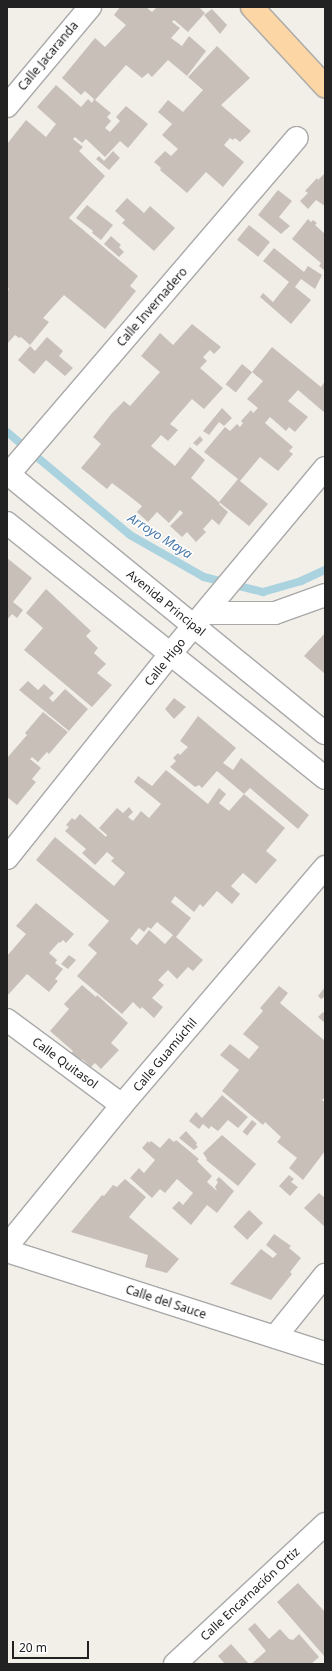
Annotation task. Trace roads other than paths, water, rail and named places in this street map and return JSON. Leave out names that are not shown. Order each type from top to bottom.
[{"type":"main road","points":[[252,7],[325,86]]},
{"type":"street","name":"Calle Jacaranda","points":[[7,106],[90,7]]},
{"type":"street","name":"Calle Invernadero","points":[[7,474],[30,450],[297,138]]},
{"type":"street","name":"Calle Higo","points":[[7,858],[171,654],[325,468]]},
{"type":"street","name":"Avenida Principal","points":[[7,474],[205,613],[325,733]]},
{"type":"street","points":[[7,523],[325,778]]},
{"type":"street","points":[[205,613],[275,613],[325,595]]},
{"type":"street","name":"Calle Guamúchil","points":[[7,1246],[122,1105],[325,867]]},
{"type":"street","name":"Calle Quitasol","points":[[7,1020],[122,1105]]},
{"type":"street","name":"Calle del Sauce","points":[[7,1252],[325,1353]]},
{"type":"street","points":[[275,1337],[325,1275]]},
{"type":"street","name":"Calle Encarnación Ortiz","points":[[175,1664],[325,1524]]},
{"type":"waterway","name":"Arroyo Maya","points":[[7,432],[130,535],[204,577],[263,592],[301,581],[325,570]]}]
